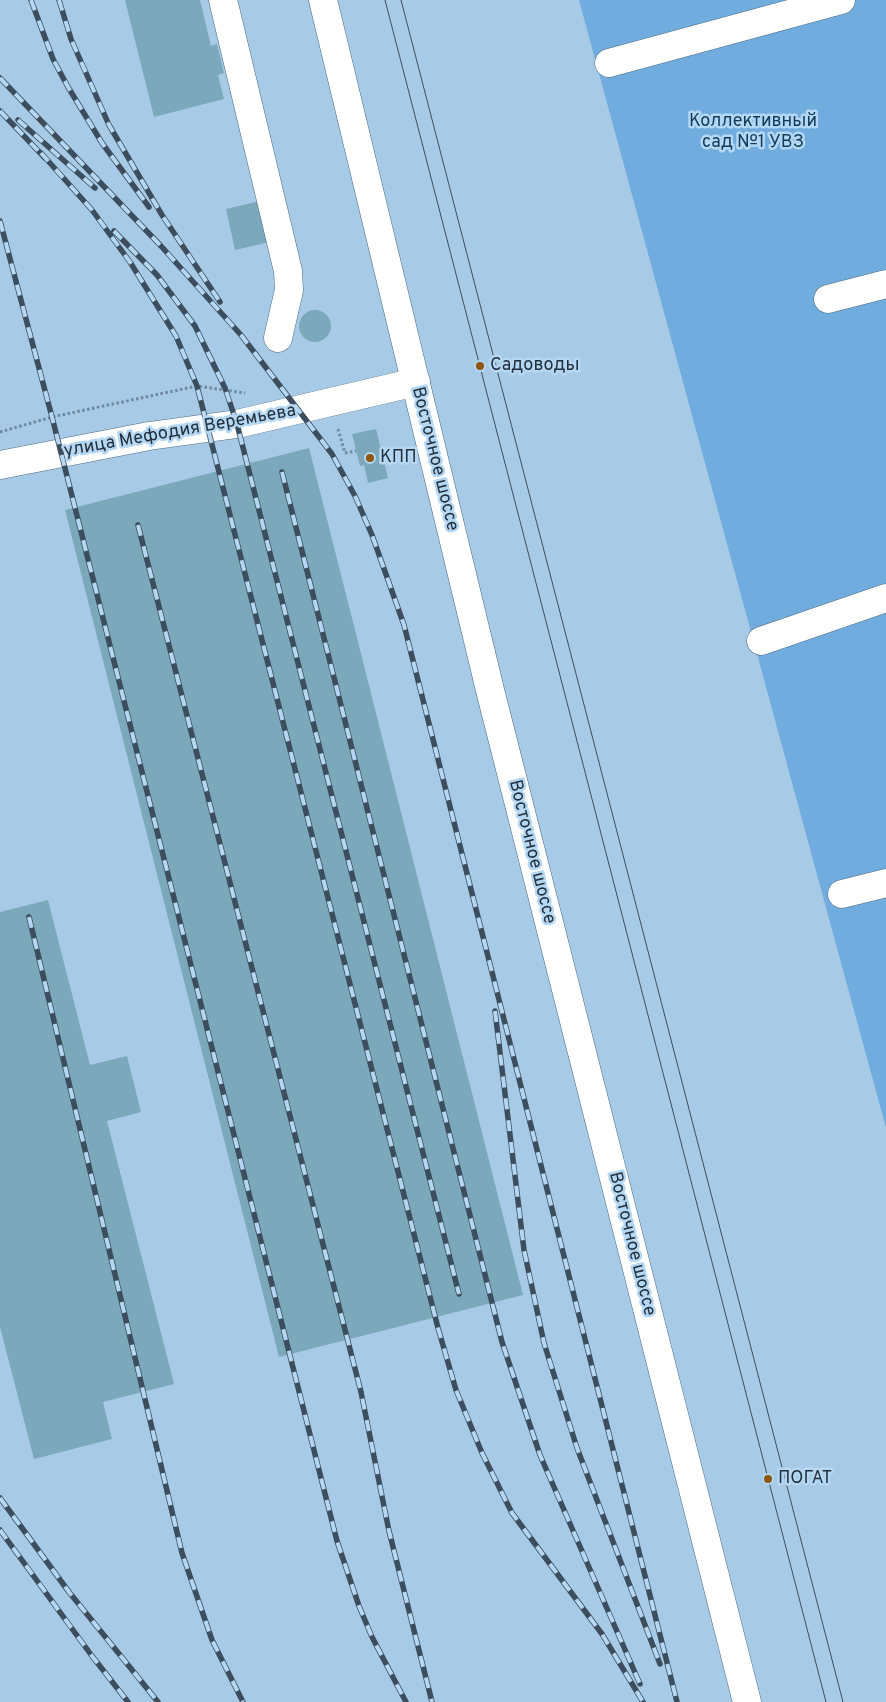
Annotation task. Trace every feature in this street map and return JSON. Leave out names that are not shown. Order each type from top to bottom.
[{"type":"main road","points":[[222,0],[288,271],[289,290],[278,338]]},
{"type":"main road","name":"Восточное шоссе","points":[[323,0],[490,690],[748,1702]]},
{"type":"main road","points":[[609,63],[841,0]]},
{"type":"main road","points":[[828,299],[886,284]]},
{"type":"main road","name":"улица Мефодия Веремьева","points":[[0,465],[148,436],[237,424],[416,382]]},
{"type":"main road","points":[[761,641],[886,598]]},
{"type":"main road","points":[[842,894],[886,883]]},
{"type":"green space","name":"Коллективный сад №1 УВЗ","points":[[579,0],[886,0],[886,1128]]},
{"type":"building","points":[[125,0],[200,0],[211,46],[217,44],[224,73],[218,75],[224,99],[154,117]]},
{"type":"building","points":[[264,200],[274,241],[235,250],[226,209]]},
{"type":"building","points":[[315,310],[326,315],[331,326],[326,337],[315,342],[304,337],[299,326],[304,315]]},
{"type":"building","name":"КПП","points":[[376,429],[388,478],[368,483],[364,465],[360,466],[352,434]]},
{"type":"building","points":[[309,448],[523,1295],[279,1357],[65,510]]},
{"type":"building","points":[[48,900],[90,1065],[127,1056],[141,1112],[107,1121],[174,1384],[103,1402],[112,1439],[34,1459],[0,1327],[0,912]]},
{"type":"tram line","points":[[385,0],[826,1702]]},
{"type":"tram line","points":[[401,0],[843,1702]]},
{"type":"railway","points":[[31,0],[53,59],[68,87],[102,143],[149,207]]},
{"type":"railway","points":[[59,0],[71,39],[109,125],[162,215],[220,302]]},
{"type":"railway","points":[[0,78],[161,246],[241,335],[332,454],[355,496],[372,535],[404,625],[677,1702]]},
{"type":"railway","points":[[0,111],[45,158]]},
{"type":"railway","points":[[18,120],[95,188]]},
{"type":"railway","points":[[41,153],[92,210],[130,262],[176,336],[197,386],[438,1328],[456,1390],[482,1453],[512,1513],[602,1634],[643,1702]]},
{"type":"railway","points":[[0,221],[52,417],[337,1541],[359,1606],[372,1637],[406,1702]]},
{"type":"railway","points":[[114,231],[157,275],[195,326],[225,388],[237,424],[459,1294]]},
{"type":"railway","points":[[282,472],[502,1342],[540,1455],[640,1684]]},
{"type":"railway","points":[[138,525],[361,1392],[389,1531],[432,1702]]},
{"type":"railway","points":[[29,917],[182,1553],[212,1640],[243,1702]]},
{"type":"railway","points":[[495,1011],[524,1250],[544,1343],[577,1448],[660,1664]]},
{"type":"railway","points":[[0,1498],[69,1592],[158,1702]]},
{"type":"railway","points":[[0,1530],[128,1702]]},
{"type":"place","name":"Садоводы","points":[[480,366]]},
{"type":"place","name":"КПП","points":[[370,458]]},
{"type":"place","name":"ПОГАТ","points":[[768,1479]]}]
